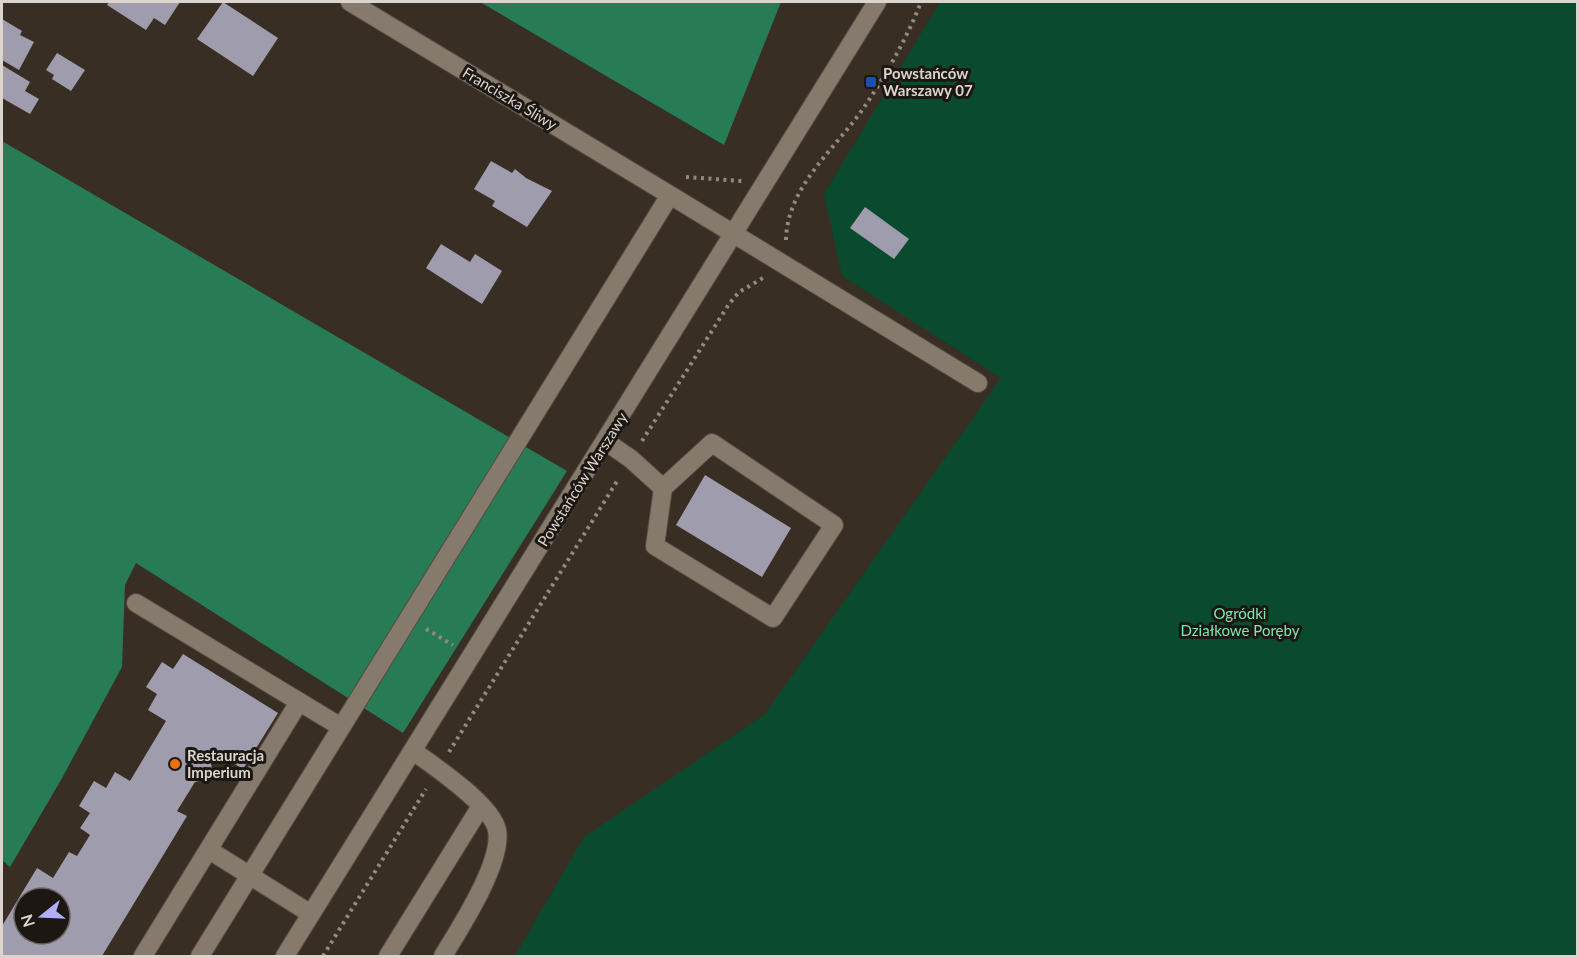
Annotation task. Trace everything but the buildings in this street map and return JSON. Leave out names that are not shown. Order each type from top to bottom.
[{"type":"street","name":"Franciszka Śliwy","points":[[350,2],[667,192],[978,383]]},
{"type":"street","name":"Powstańców Warszawy","points":[[285,957],[877,2]]},
{"type":"street","points":[[201,957],[341,727],[410,619],[667,192]]},
{"type":"street","points":[[605,441],[631,459],[663,488]]},
{"type":"street","points":[[712,443],[834,525],[773,618],[655,546],[663,488],[712,443]]},
{"type":"street","points":[[136,603],[341,727]]},
{"type":"street","points":[[143,957],[299,702]]},
{"type":"street","points":[[413,751],[462,787],[481,806],[497,829],[495,856],[471,909],[443,957]]},
{"type":"street","points":[[388,957],[481,806]]},
{"type":"street","points":[[209,850],[311,914]]},
{"type":"path","points":[[667,192],[679,177],[748,182]]},
{"type":"path","points":[[410,619],[456,647]]},
{"type":"green space","points":[[480,2],[781,2],[724,145]]},
{"type":"green space","name":"Ogródki Działkowe Poręby","points":[[940,2],[1577,2],[1577,956],[515,956],[584,837],[765,714],[1001,378],[842,276],[824,194]]},
{"type":"green space","points":[[2,141],[567,471],[403,733],[136,563],[125,585],[122,667],[61,780],[10,867],[2,860]]},
{"type":"place","name":"Powstańców Warszawy 07","points":[[871,82]]},
{"type":"place","name":"Restauracja Imperium","points":[[175,764]]}]
